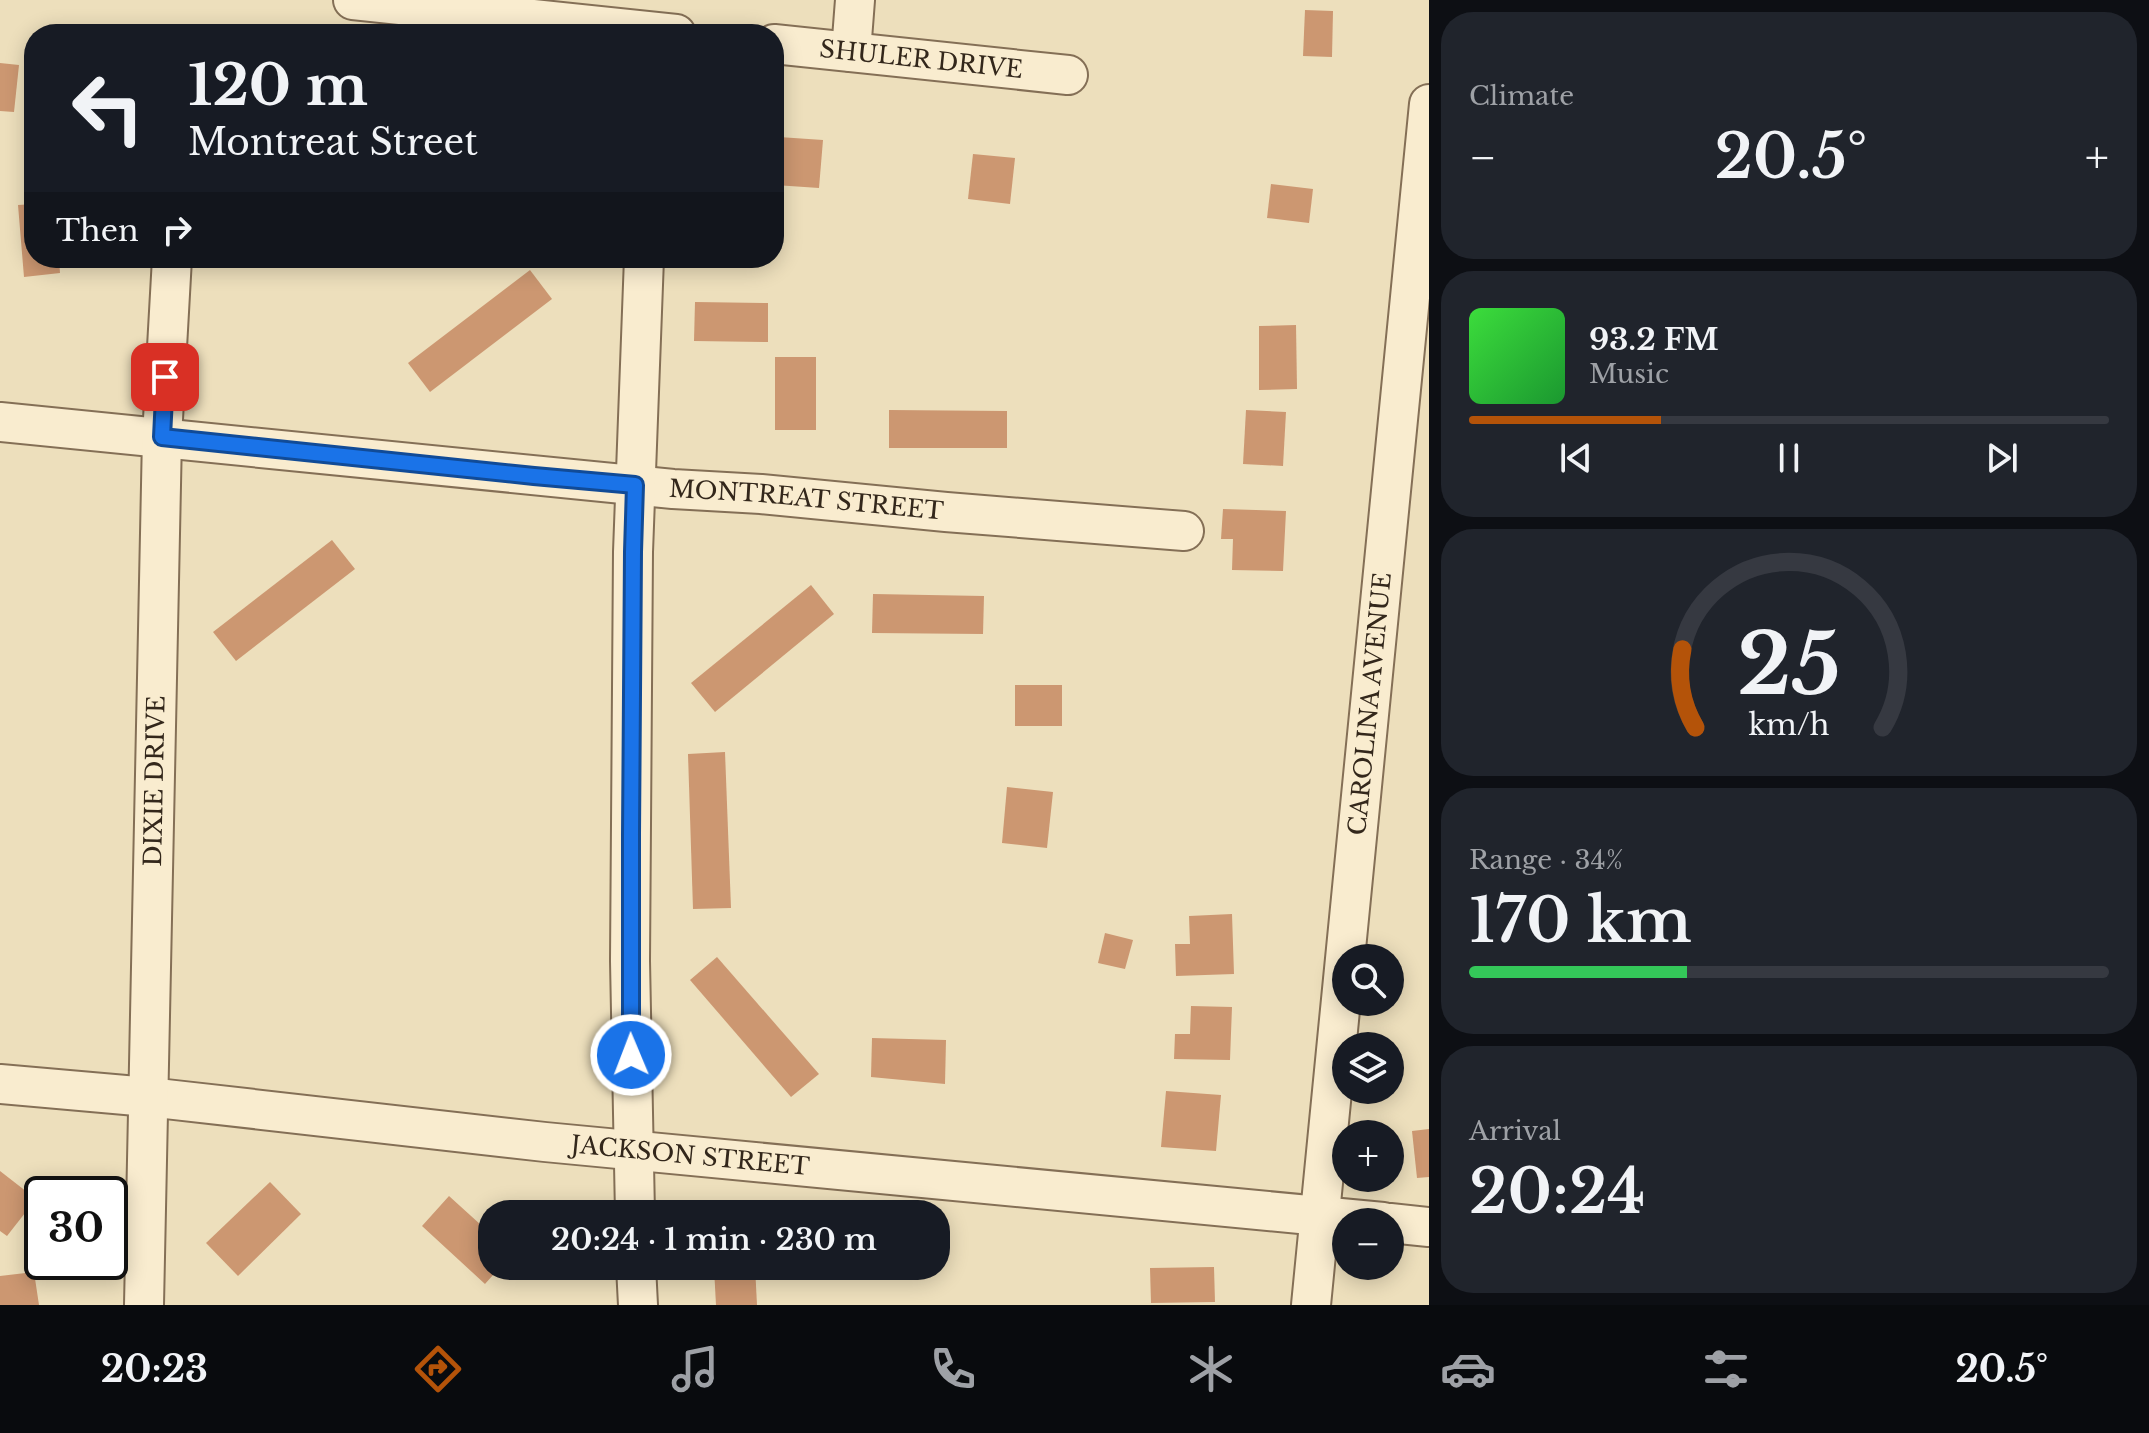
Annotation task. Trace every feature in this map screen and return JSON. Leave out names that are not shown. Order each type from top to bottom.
[{"type":"street","points":[[353,0],[576,24]]},
{"type":"street","points":[[851,52],[855,0]]},
{"type":"street","name":"SHULER DRIVE","points":[[784,45],[1068,75]]},
{"type":"street","name":"CAROLINA AVENUE","points":[[1311,1305],[1429,104]]},
{"type":"street","name":"DIXIE DRIVE","points":[[144,1305],[162,437],[171,268]]},
{"type":"street","points":[[635,1200],[630,961],[633,568],[644,268]]},
{"type":"street","name":"MONTREAT STREET","points":[[0,422],[534,476],[1184,531]]},
{"type":"street","name":"JACKSON STREET","points":[[0,1084],[148,1097],[545,1142],[1332,1217]]},
{"type":"street","points":[[1404,1224],[1429,1227]]},
{"type":"street","points":[[637,1280],[638,1305]]},
{"type":"building","points":[[1305,10],[1333,11],[1332,57],[1303,56]]},
{"type":"building","points":[[0,63],[19,65],[14,112],[0,111]]},
{"type":"building","points":[[784,137],[823,140],[819,188],[784,186]]},
{"type":"building","points":[[973,154],[1015,158],[1010,204],[968,199]]},
{"type":"building","points":[[1271,184],[1313,189],[1309,223],[1267,218]]},
{"type":"building","points":[[18,205],[24,205],[24,268],[60,268],[60,273],[24,277]]},
{"type":"building","points":[[530,270],[552,299],[430,392],[408,363]]},
{"type":"building","points":[[695,302],[768,303],[768,342],[694,341]]},
{"type":"building","points":[[1296,325],[1297,389],[1259,390],[1259,326]]},
{"type":"building","points":[[775,357],[816,357],[816,430],[775,430]]},
{"type":"building","points":[[889,410],[1007,411],[1007,448],[889,448]]},
{"type":"building","points":[[1246,410],[1286,412],[1283,466],[1243,464]]},
{"type":"building","points":[[1223,509],[1286,511],[1283,571],[1232,570],[1233,539],[1221,539]]},
{"type":"building","points":[[332,540],[355,569],[236,661],[213,632]]},
{"type":"building","points":[[811,585],[834,614],[715,712],[691,683]]},
{"type":"building","points":[[873,594],[984,596],[983,634],[872,633]]},
{"type":"building","points":[[1015,685],[1062,685],[1062,726],[1015,726]]},
{"type":"building","points":[[725,752],[731,908],[693,909],[688,754]]},
{"type":"building","points":[[1007,787],[1053,792],[1047,848],[1002,843]]},
{"type":"building","points":[[1232,914],[1234,974],[1176,976],[1175,944],[1190,944],[1189,916]]},
{"type":"building","points":[[1105,933],[1133,940],[1125,969],[1098,963]]},
{"type":"building","points":[[717,957],[819,1074],[791,1097],[690,980]]},
{"type":"building","points":[[1191,1006],[1232,1007],[1230,1060],[1174,1059],[1175,1034],[1190,1034]]},
{"type":"building","points":[[872,1038],[946,1040],[945,1084],[871,1077]]},
{"type":"building","points":[[1166,1091],[1221,1095],[1216,1151],[1161,1147]]},
{"type":"building","points":[[1429,1129],[1429,1177],[1417,1178],[1412,1131]]},
{"type":"building","points":[[0,1171],[24,1190],[24,1214],[7,1236],[0,1231]]},
{"type":"building","points":[[270,1182],[301,1214],[238,1276],[206,1243]]},
{"type":"building","points":[[449,1196],[478,1222],[478,1278],[422,1226]]},
{"type":"building","points":[[1214,1267],[1215,1302],[1151,1303],[1150,1268]]},
{"type":"building","points":[[24,1273],[24,1280],[35,1280],[39,1305],[0,1305],[0,1276]]},
{"type":"building","points":[[715,1280],[756,1280],[757,1305],[716,1305]]},
{"type":"route","points":[[165,377],[162,437],[635,485],[631,1055]]}]
